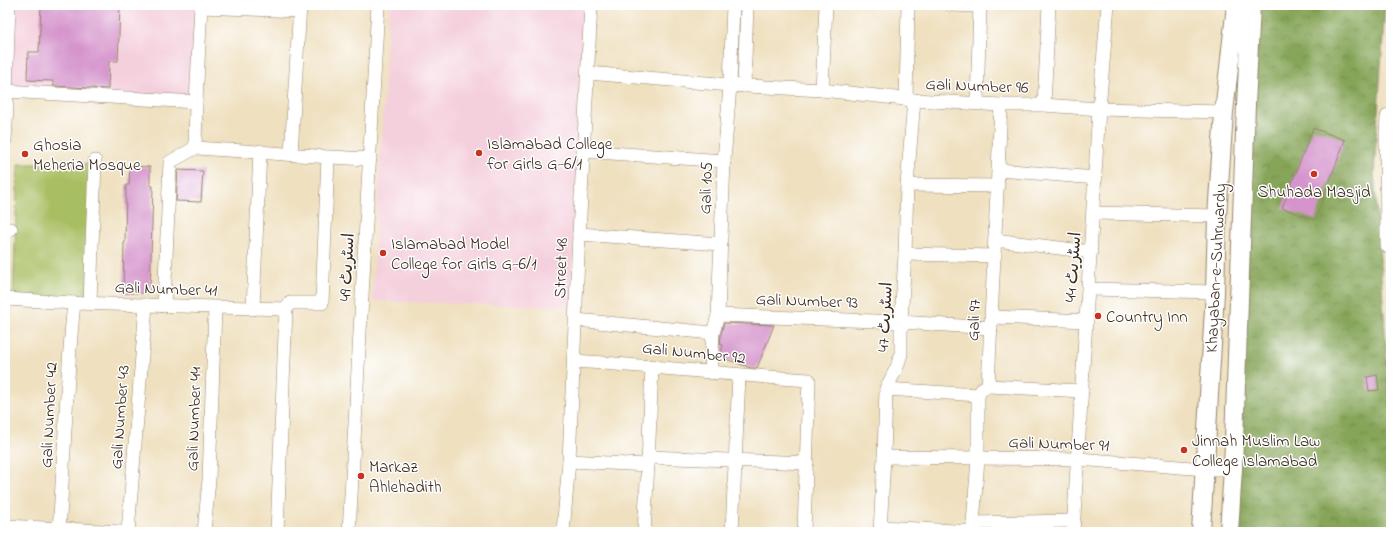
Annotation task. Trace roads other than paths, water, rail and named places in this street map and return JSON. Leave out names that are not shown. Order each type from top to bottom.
[{"type":"highway","points":[[1391,118],[1391,244]]},
{"type":"main road","name":"Khayaban-e-Suhrwardy","points":[[1201,532],[1215,292],[1217,216],[1224,112],[1236,5]]},
{"type":"main road","name":"Khayaban-e-Suhrwardy","points":[[1229,532],[1233,469],[1251,5]]},
{"type":"street","points":[[5,140],[9,5]]},
{"type":"street","name":"اسٹریٹ 49","points":[[349,532],[378,5]]},
{"type":"street","name":"Street 48","points":[[563,532],[569,461],[591,5]]},
{"type":"street","name":"Gali 105","points":[[711,373],[713,333],[718,314],[724,161],[730,85],[733,5]]},
{"type":"street","points":[[744,86],[747,5]]},
{"type":"street","points":[[822,90],[826,5]]},
{"type":"street","name":"اسٹریٹ 47","points":[[881,529],[886,389],[897,367],[901,354],[910,100],[908,5]]},
{"type":"street","points":[[951,5],[980,6],[977,103]]},
{"type":"street","points":[[1044,105],[1049,5]]},
{"type":"street","name":"اسٹریٹ 44","points":[[1074,527],[1094,213],[1099,108],[1108,5]]},
{"type":"street","points":[[195,148],[201,6],[300,8],[292,154]]},
{"type":"street","name":"Gali Number 96","points":[[588,73],[730,85],[822,90],[910,100],[1001,105],[1044,105],[1224,112]]},
{"type":"street","points":[[6,91],[196,102]]},
{"type":"street","name":"Gali 97","points":[[974,529],[983,390],[991,322],[1001,105]]},
{"type":"street","points":[[164,306],[170,162],[195,148],[260,151],[328,158],[370,159]]},
{"type":"street","points":[[253,309],[260,151]]},
{"type":"street","points":[[583,151],[724,161]]},
{"type":"street","name":"Gali Number 41","points":[[5,299],[74,303],[253,309],[286,309],[290,303],[322,303],[328,158]]},
{"type":"street","points":[[90,303],[94,161]]},
{"type":"street","points":[[999,170],[1096,178]]},
{"type":"street","points":[[907,185],[998,186]]},
{"type":"street","points":[[1094,213],[1217,216]]},
{"type":"street","points":[[579,234],[721,244]]},
{"type":"street","points":[[995,240],[1091,252]]},
{"type":"street","points":[[905,254],[995,256]]},
{"type":"street","points":[[1089,289],[1215,292]]},
{"type":"street","name":"Gali Number 42","points":[[66,530],[64,470],[70,341],[74,303]]},
{"type":"street","name":"Gali Number 43","points":[[128,532],[146,305]]},
{"type":"street","name":"Gali Number 44","points":[[204,532],[209,480],[215,308]]},
{"type":"street","points":[[277,532],[286,309]]},
{"type":"street","name":"Gali Number 93","points":[[718,314],[901,322],[1087,321]]},
{"type":"street","points":[[576,320],[713,333]]},
{"type":"street","name":"Gali Number 92","points":[[574,361],[652,366],[711,373],[809,380],[807,463]]},
{"type":"street","points":[[644,532],[652,366]]},
{"type":"street","points":[[732,532],[739,375]]},
{"type":"street","points":[[886,389],[1082,391]]},
{"type":"street","name":"Gali Number 91","points":[[884,457],[1078,459],[1205,469],[1233,469]]},
{"type":"street","points":[[569,461],[735,461],[807,463],[804,532]]},
{"type":"street","points":[[5,526],[122,532]]},
{"type":"street","points":[[881,529],[1074,527]]},
{"type":"place","name":"Islamabad College for Girls G-6/1","points":[[479,153]]},
{"type":"place","name":"Ghosia Meheria Mosque","points":[[25,154]]},
{"type":"place","name":"Shuhada Masjid","points":[[1314,174]]},
{"type":"place","name":"Islamabad Model College for Girls G-6/1","points":[[383,253]]},
{"type":"place","name":"Country Inn","points":[[1098,316]]},
{"type":"place","name":"Jinnah Muslim Law College Islamabad","points":[[1184,450]]},
{"type":"place","name":"Markaz Ahlehadith","points":[[361,476]]}]
